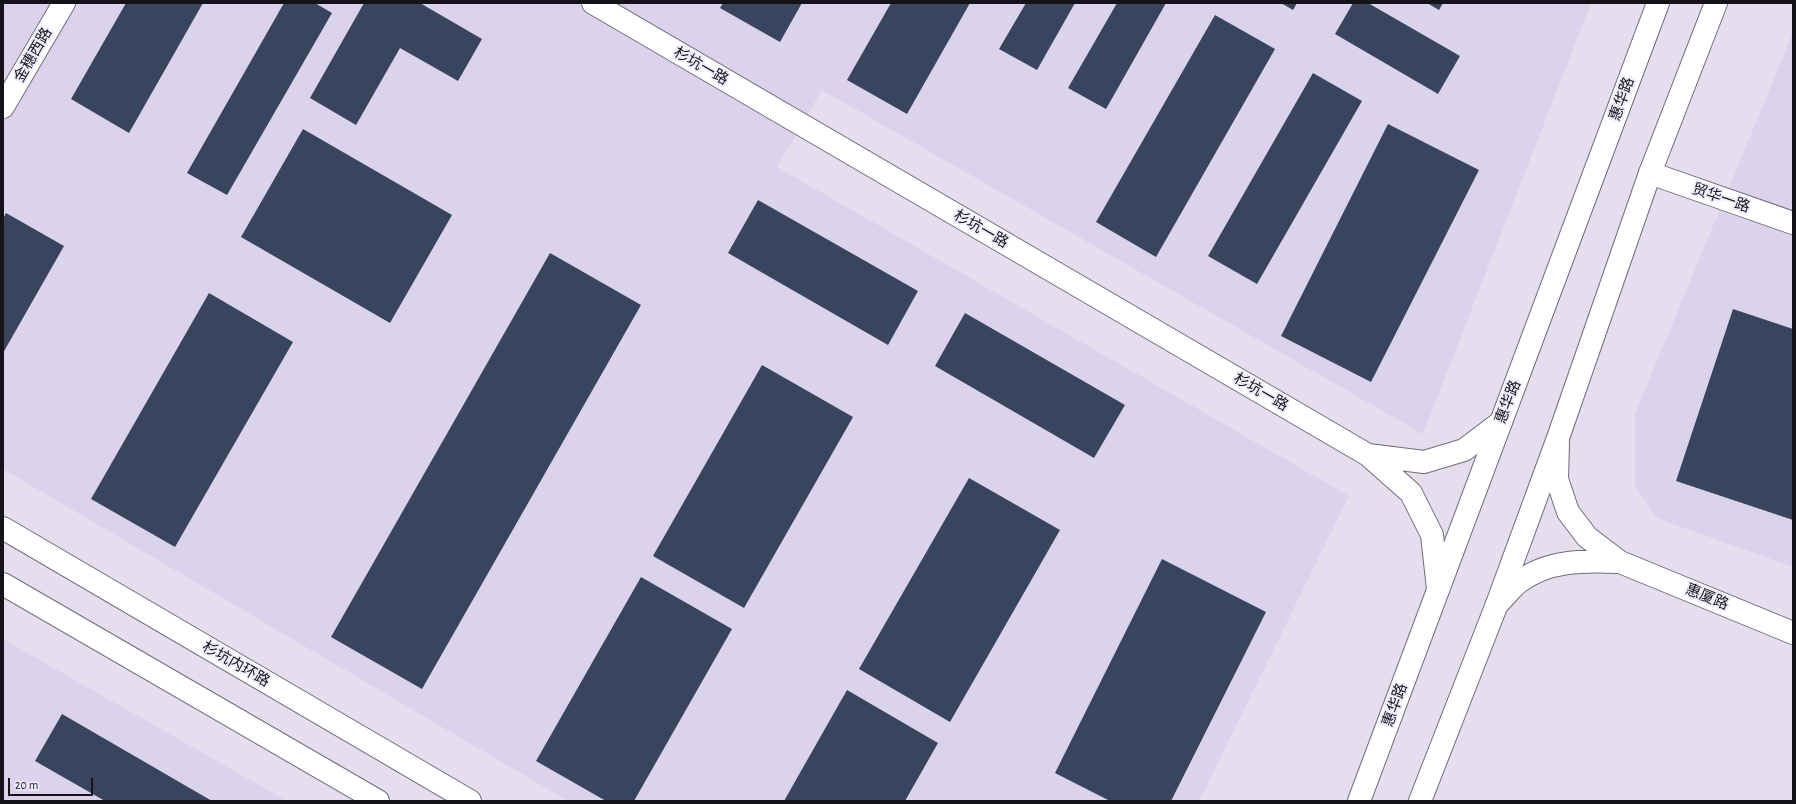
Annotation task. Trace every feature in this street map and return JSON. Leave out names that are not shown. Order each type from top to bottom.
[{"type":"street","name":"金穗西路","points":[[3,107],[64,3]]},
{"type":"street","name":"杉坑一路","points":[[593,3],[1368,455]]},
{"type":"street","name":"惠华路","points":[[1359,801],[1658,3]]},
{"type":"street","points":[[1420,801],[1498,604],[1558,438],[1650,173],[1716,3]]},
{"type":"street","name":"贸华一路","points":[[1650,173],[1793,223]]},
{"type":"street","points":[[1368,455],[1424,462],[1464,450],[1501,422]]},
{"type":"street","points":[[1558,438],[1557,479],[1568,512],[1588,537],[1620,562]]},
{"type":"street","points":[[1368,455],[1411,493],[1432,535],[1438,589]]},
{"type":"street","name":"杉坑内环路","points":[[3,528],[470,801]]},
{"type":"street","points":[[1498,604],[1520,582],[1546,567],[1578,561],[1620,562]]},
{"type":"street","name":"惠厦路","points":[[1620,562],[1793,632]]},
{"type":"street","points":[[3,584],[378,801]]},
{"type":"shaded area","points":[[3,3],[1591,3],[1423,434],[822,90],[777,167],[1349,496],[1199,801],[568,801],[3,469]]},
{"type":"shaded area","points":[[1793,33],[1793,567],[1657,518],[1635,486],[1635,414]]},
{"type":"shaded area","points":[[3,639],[287,801],[3,801]]},
{"type":"building","points":[[126,3],[203,3],[129,133],[71,99]]},
{"type":"building","points":[[284,3],[315,3],[332,13],[227,195],[187,173]]},
{"type":"building","points":[[364,3],[420,3],[482,39],[458,81],[400,48],[356,125],[310,98]]},
{"type":"building","points":[[723,3],[802,3],[780,42],[720,8]]},
{"type":"building","points":[[891,3],[970,3],[907,114],[847,80]]},
{"type":"building","points":[[1026,3],[1075,3],[1037,70],[999,49]]},
{"type":"building","points":[[1117,3],[1166,3],[1106,109],[1068,88]]},
{"type":"building","points":[[1281,3],[1297,3],[1293,10]]},
{"type":"building","points":[[1353,3],[1368,3],[1460,56],[1438,94],[1335,34]]},
{"type":"building","points":[[1427,3],[1443,3],[1439,10]]},
{"type":"building","points":[[1215,15],[1275,49],[1156,257],[1096,222]]},
{"type":"building","points":[[1313,73],[1362,101],[1257,284],[1208,256]]},
{"type":"building","points":[[1388,124],[1479,170],[1371,382],[1281,336]]},
{"type":"building","points":[[303,129],[452,215],[390,323],[241,237]]},
{"type":"building","points":[[758,200],[918,291],[888,345],[728,253]]},
{"type":"building","points":[[6,213],[64,246],[3,353],[3,219]]},
{"type":"building","points":[[550,253],[641,305],[422,689],[331,637]]},
{"type":"building","points":[[209,293],[293,342],[175,547],[91,499]]},
{"type":"building","points":[[1733,309],[1793,329],[1793,520],[1676,481]]},
{"type":"building","points":[[965,313],[1125,405],[1094,458],[935,366]]},
{"type":"building","points":[[762,365],[853,417],[744,608],[653,556]]},
{"type":"building","points":[[969,478],[1060,530],[950,722],[859,669]]},
{"type":"building","points":[[1162,559],[1266,612],[1171,801],[1110,801],[1055,773]]},
{"type":"building","points":[[641,577],[732,629],[634,801],[606,801],[536,761]]},
{"type":"building","points":[[847,690],[938,743],[905,801],[784,801]]},
{"type":"building","points":[[62,714],[212,801],[105,801],[35,761]]}]
